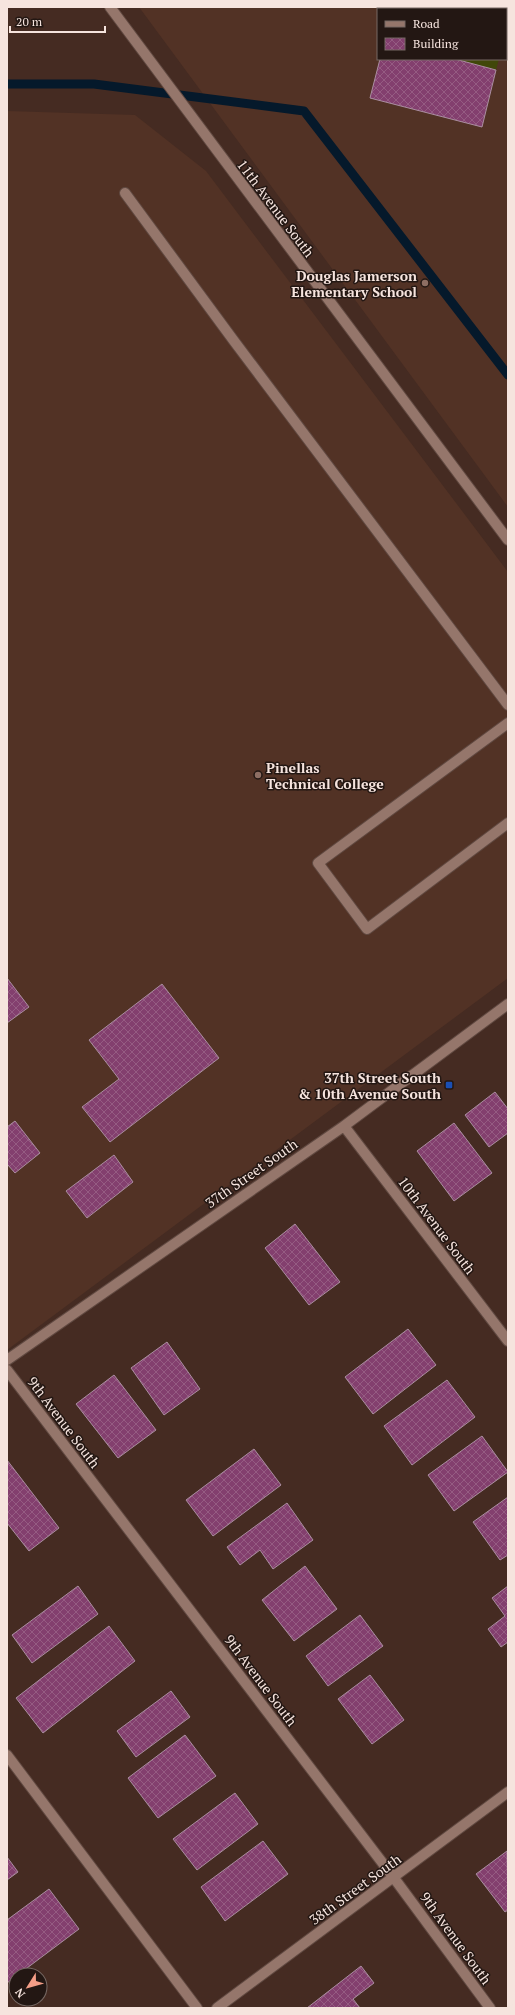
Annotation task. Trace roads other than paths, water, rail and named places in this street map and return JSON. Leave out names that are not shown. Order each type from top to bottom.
[{"type":"street","name":"11th Avenue South","points":[[110,7],[203,134],[508,540]]},
{"type":"street","points":[[125,193],[243,353],[508,705]]},
{"type":"street","points":[[508,722],[318,863],[367,929],[508,823]]},
{"type":"street","name":"37th Street South","points":[[7,1360],[344,1126],[508,1004]]},
{"type":"street","name":"10th Avenue South","points":[[344,1126],[508,1341]]},
{"type":"street","name":"9th Avenue South","points":[[7,1370],[394,1878],[490,2008]]},
{"type":"street","points":[[7,1755],[197,2008]]},
{"type":"street","name":"38th Street South","points":[[217,2008],[508,1792]]},
{"type":"waterway","points":[[7,84],[94,84],[304,111],[508,375]]},
{"type":"place","name":"Douglas Jamerson Elementary School","points":[[425,283]]},
{"type":"place","name":"Pinellas Technical College","points":[[258,775]]},
{"type":"place","name":"37th Street South & 10th Avenue South","points":[[449,1085]]}]
